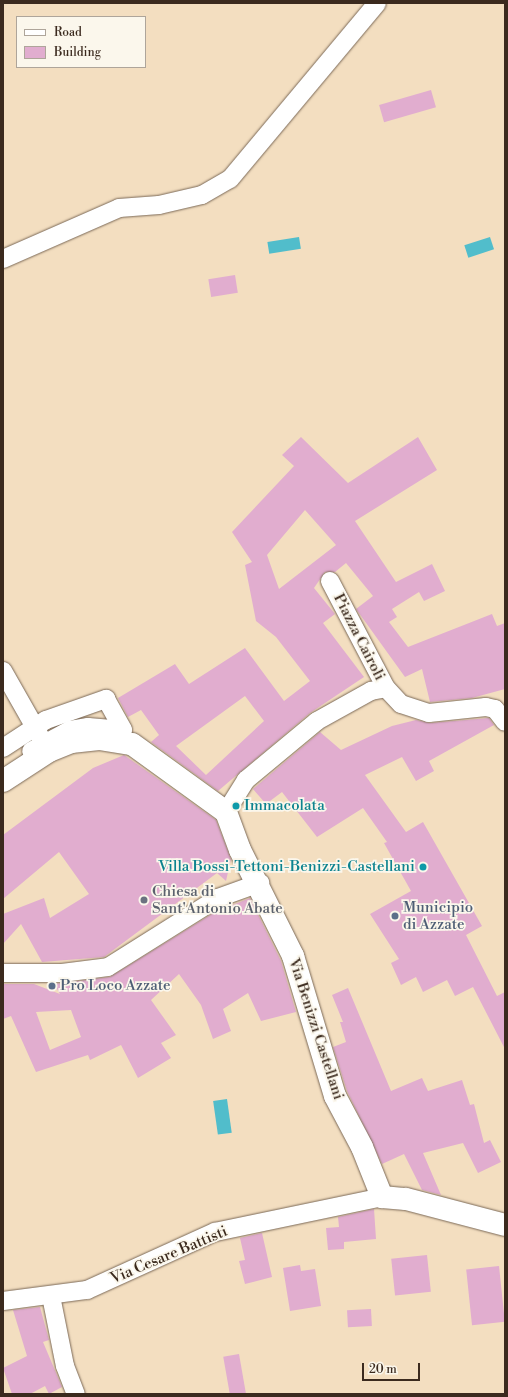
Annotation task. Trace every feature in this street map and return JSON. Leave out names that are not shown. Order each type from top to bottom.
[{"type":"street","points":[[3,259],[119,208],[159,205],[202,195],[230,179],[377,3]]},
{"type":"street","name":"Piazza Cairoli","points":[[226,812],[246,780],[317,721],[371,691],[386,688],[330,581]]},
{"type":"street","points":[[3,672],[46,747]]},
{"type":"street","points":[[386,688],[401,704],[420,712],[486,707],[494,709],[505,722]]},
{"type":"street","points":[[3,748],[35,728],[67,712],[106,699],[123,730],[88,726],[70,730],[3,781]]},
{"type":"street","points":[[3,770],[46,747],[71,742],[99,739],[132,744],[226,812]]},
{"type":"street","name":"Via Benizzi Castellani","points":[[226,812],[240,850],[260,883],[293,956],[335,1096],[362,1147],[382,1197]]},
{"type":"street","points":[[3,973],[62,973],[108,967],[218,898],[260,883]]},
{"type":"street","points":[[382,1197],[406,1199],[505,1226]]},
{"type":"street","name":"Via Cesare Battisti","points":[[3,1301],[51,1296],[87,1290],[215,1232],[382,1197]]},
{"type":"street","points":[[51,1296],[65,1366],[76,1394]]},
{"type":"water","points":[[299,237],[301,249],[269,254],[267,242]]},
{"type":"water","points":[[490,237],[494,249],[468,258],[464,245]]},
{"type":"water","points":[[227,1099],[232,1133],[218,1135],[213,1101]]},
{"type":"building","points":[[431,90],[436,107],[384,122],[379,105]]},
{"type":"building","points":[[235,275],[238,293],[211,297],[208,279]]},
{"type":"building","points":[[301,437],[348,483],[418,437],[437,470],[355,521],[396,582],[432,564],[445,591],[424,601],[419,592],[392,609],[397,617],[389,622],[408,647],[492,614],[497,626],[505,623],[505,689],[472,698],[430,702],[422,669],[405,677],[356,609],[373,596],[346,563],[335,572],[325,572],[314,588],[335,614],[323,623],[364,677],[310,713],[218,791],[151,742],[159,735],[141,710],[128,717],[118,698],[175,664],[189,684],[245,648],[284,701],[310,681],[276,637],[256,621],[245,565],[252,562],[232,532],[294,466],[282,455]],"holes":[[[305,510],[336,545],[279,589],[267,555]],[[245,696],[264,721],[206,775],[176,746]]]},
{"type":"building","points":[[489,718],[494,725],[429,761],[434,771],[416,781],[402,757],[365,775],[406,832],[423,822],[482,926],[466,935],[497,996],[505,992],[505,1049],[473,987],[455,996],[447,980],[423,992],[416,977],[401,985],[391,963],[399,959],[370,914],[411,891],[384,843],[387,842],[363,808],[317,837],[282,792],[266,804],[253,789],[320,732],[341,750],[392,726],[416,720],[430,723]]},
{"type":"building","points":[[124,755],[216,820],[231,859],[226,881],[217,873],[104,957],[42,962],[21,924],[3,944],[3,914],[44,898],[50,918],[89,894],[59,852],[3,899],[3,835],[93,768]]},
{"type":"building","points":[[250,898],[281,961],[296,1012],[261,1021],[248,993],[223,1009],[231,1031],[213,1039],[201,1005],[179,974],[151,1000],[176,1035],[161,1043],[171,1058],[138,1078],[121,1045],[90,1060],[88,1055],[36,1072],[11,1016],[3,1019],[3,984],[34,984],[60,994],[54,984],[110,977],[215,912]],"holes":[[[71,1010],[81,1037],[50,1050],[36,1012]]]},
{"type":"building","points":[[348,988],[391,1091],[422,1078],[428,1091],[462,1080],[470,1105],[474,1104],[484,1143],[490,1140],[501,1162],[478,1173],[463,1143],[423,1153],[441,1195],[422,1190],[404,1154],[382,1164],[347,1091],[333,1047],[346,1042],[340,1022],[343,1022],[332,995]]},
{"type":"building","points":[[374,1209],[376,1239],[344,1242],[344,1249],[328,1250],[326,1228],[339,1227],[338,1217]]},
{"type":"building","points":[[262,1233],[272,1277],[245,1284],[239,1261],[245,1260],[240,1238]]},
{"type":"building","points":[[427,1255],[431,1292],[395,1296],[391,1259]]},
{"type":"building","points":[[300,1265],[301,1271],[315,1269],[321,1306],[290,1311],[283,1268]]},
{"type":"building","points":[[499,1266],[505,1322],[472,1325],[466,1269]]},
{"type":"building","points":[[40,1307],[49,1340],[43,1342],[62,1387],[49,1394],[45,1386],[30,1394],[12,1394],[3,1368],[27,1356],[13,1310]]},
{"type":"building","points":[[371,1309],[372,1326],[348,1327],[347,1310]]},
{"type":"building","points":[[239,1354],[246,1394],[230,1394],[223,1357]]},
{"type":"place","name":"Immacolata","points":[[236,806]]},
{"type":"place","name":"Villa Bossi-Tettoni-Benizzi-Castellani","points":[[423,867]]},
{"type":"place","name":"Chiesa di Sant'Antonio Abate","points":[[144,900]]},
{"type":"place","name":"Municipio di Azzate","points":[[395,916]]},
{"type":"place","name":"Pro Loco Azzate","points":[[52,986]]}]
